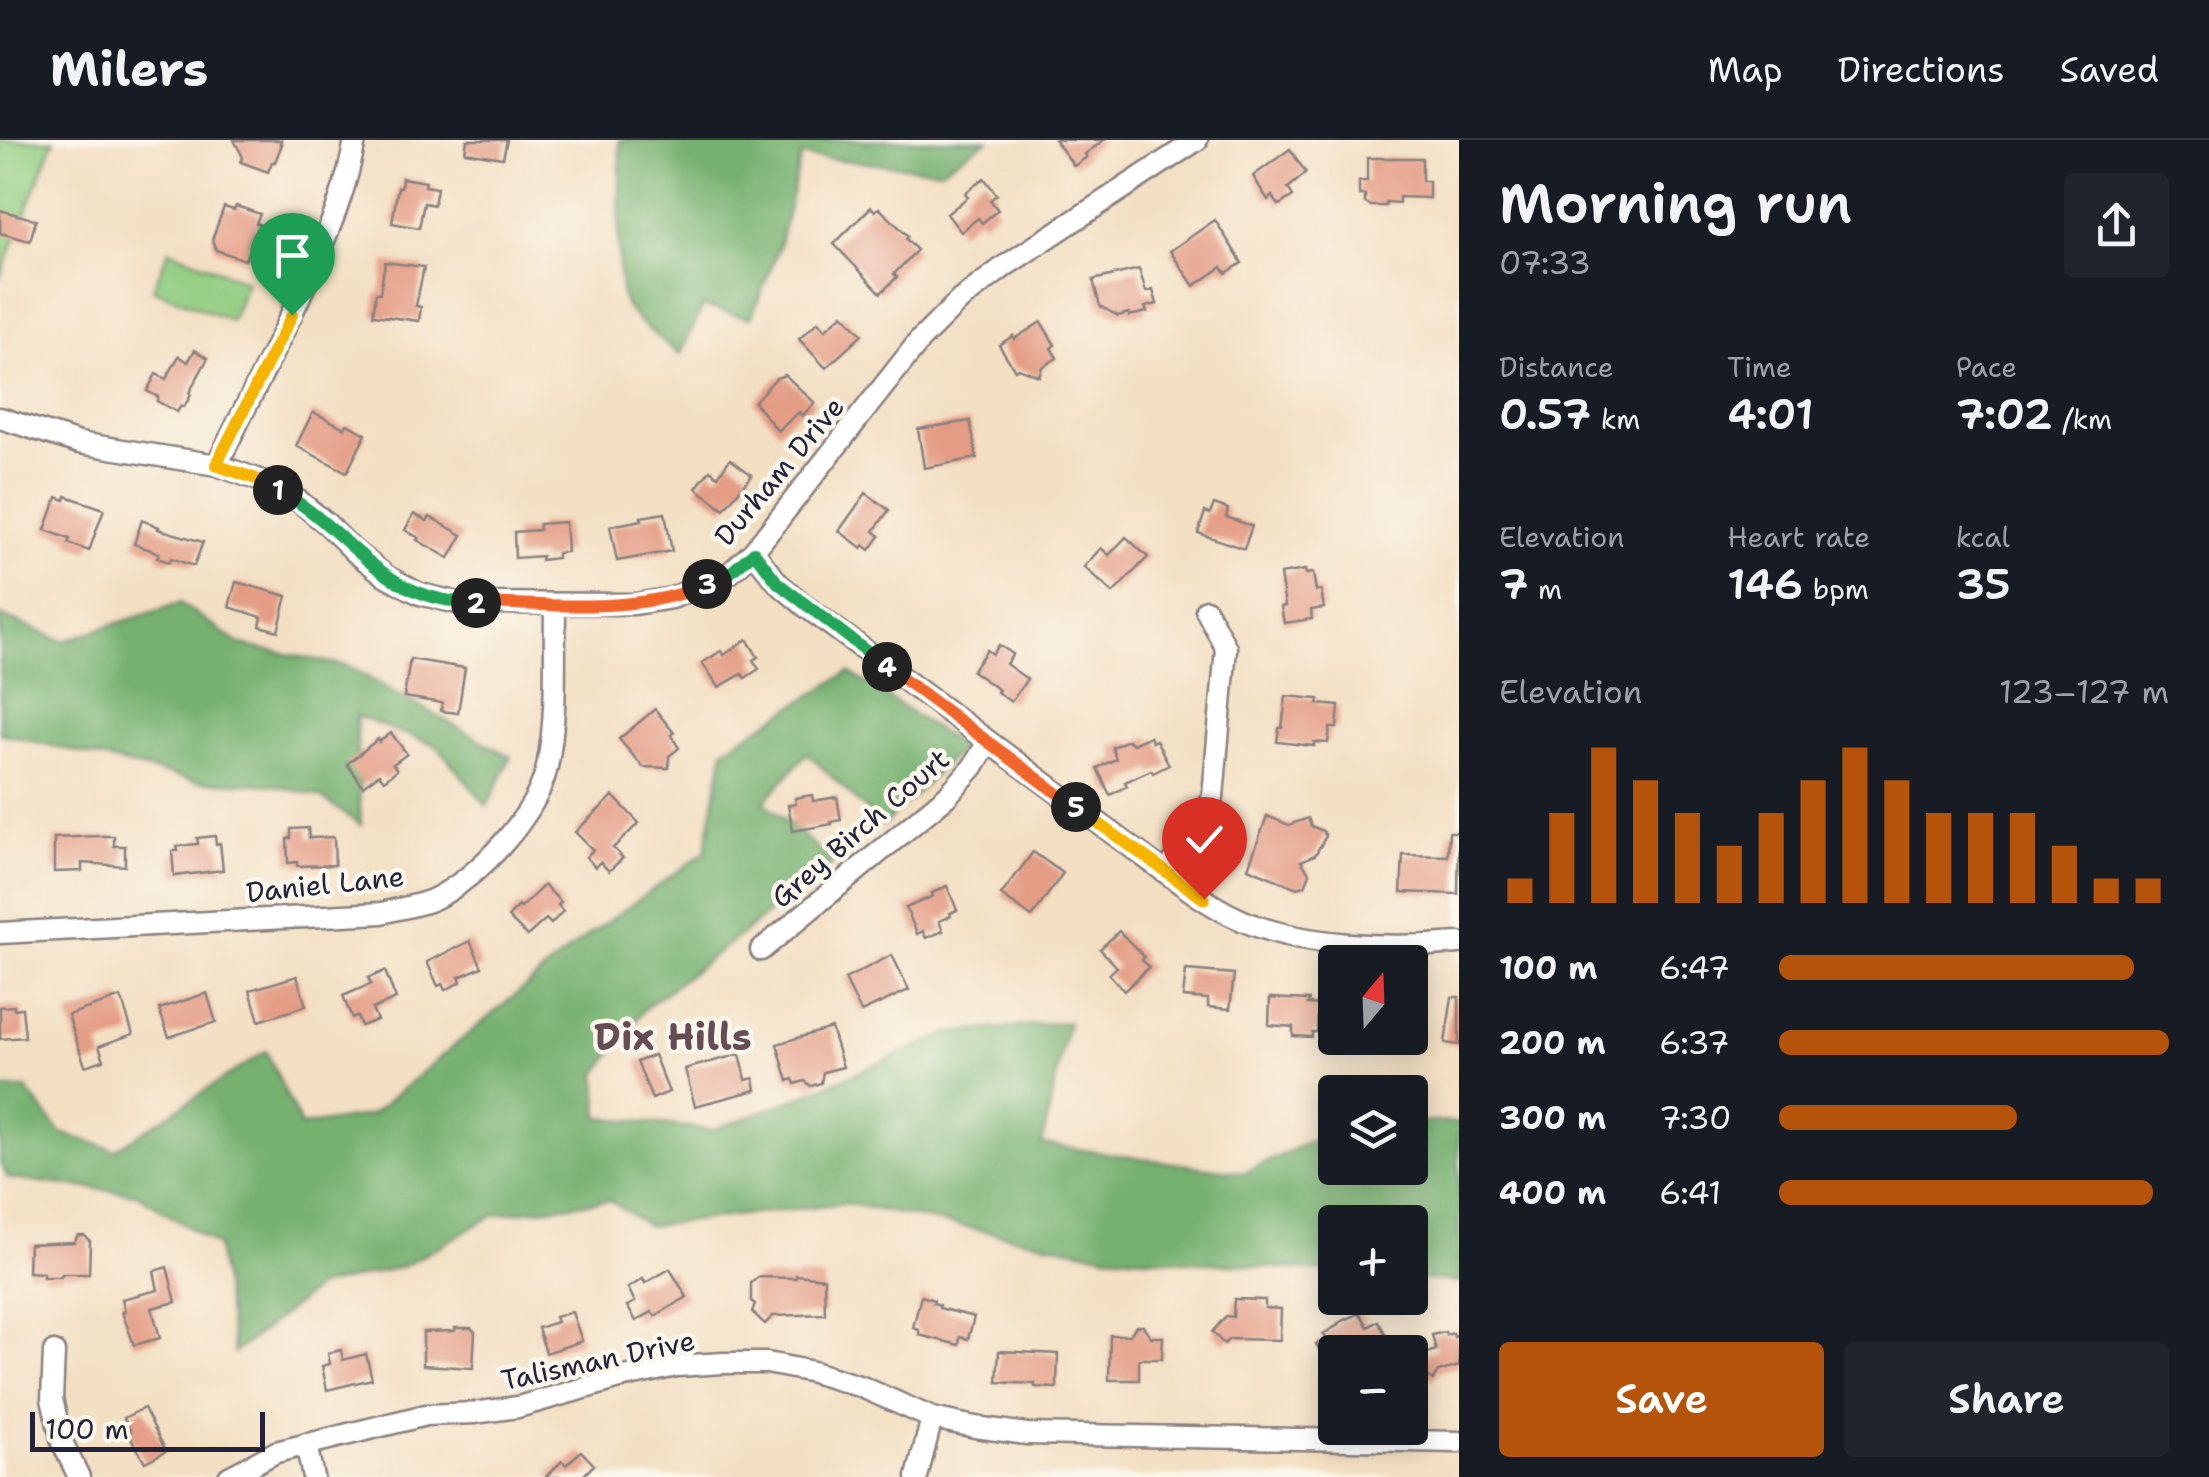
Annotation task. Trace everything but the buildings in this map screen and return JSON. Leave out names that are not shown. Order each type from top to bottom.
[{"type":"street","points":[[216,465],[330,230],[355,140]]},
{"type":"street","name":"Durham Drive","points":[[0,418],[79,443],[216,465],[262,481],[298,501],[386,576],[420,594],[458,603],[634,604],[672,598],[730,573],[754,552],[920,340],[960,300],[1005,266],[1197,140]]},
{"type":"street","points":[[754,552],[778,583],[806,606],[1165,872],[1238,919],[1294,938],[1417,947],[1459,944]]},
{"type":"street","name":"Daniel Lane","points":[[0,932],[382,912],[432,900],[469,878],[500,848],[526,812],[546,772],[552,731],[555,604]]},
{"type":"street","points":[[1165,872],[1196,834],[1214,796],[1226,648],[1206,610]]},
{"type":"street","name":"Grey Birch Court","points":[[761,950],[947,796],[973,767],[988,742]]},
{"type":"street","points":[[54,1352],[52,1399],[62,1442],[79,1477]]},
{"type":"street","name":"Talisman Drive","points":[[228,1477],[276,1452],[426,1415],[518,1407],[624,1377],[678,1366],[723,1363],[767,1364],[812,1372],[862,1386],[932,1418],[1028,1434],[1459,1442]]},
{"type":"street","points":[[917,1477],[932,1418]]},
{"type":"street","points":[[306,1444],[313,1477]]},
{"type":"green space","points":[[0,140],[54,140],[0,277]]},
{"type":"green space","points":[[619,140],[988,140],[940,170],[801,156],[779,247],[751,318],[703,306],[680,355],[633,315],[622,296]]},
{"type":"green space","points":[[169,250],[247,282],[231,321],[153,289]]},
{"type":"green space","points":[[180,603],[241,645],[347,666],[511,757],[487,806],[437,746],[356,716],[361,825],[319,796],[272,785],[195,781],[0,733],[0,615],[63,641]]},
{"type":"green space","points":[[849,672],[963,747],[883,826],[807,753],[764,802],[834,863],[645,1008],[597,1074],[599,1117],[713,1130],[950,1033],[1068,1022],[1042,1144],[1243,1173],[1318,1138],[1318,1185],[1428,1185],[1428,1122],[1459,1123],[1459,1282],[1428,1279],[1428,1205],[1318,1205],[1318,1271],[1105,1255],[845,1203],[648,1226],[609,1200],[494,1215],[404,1266],[318,1287],[234,1353],[217,1246],[137,1194],[8,1178],[0,1164],[0,1089],[26,1089],[61,1133],[115,1150],[266,1051],[301,1126],[371,1115],[579,942],[705,852],[724,749]]},
{"type":"district","name":"Dix Hills","points":[[673,1036]]},
{"type":"route","points":[[292,315],[216,465],[262,481],[298,501],[386,576],[420,594],[458,603],[634,604],[672,598],[701,587],[730,573],[754,552],[778,583],[806,606],[1204,899]]}]
